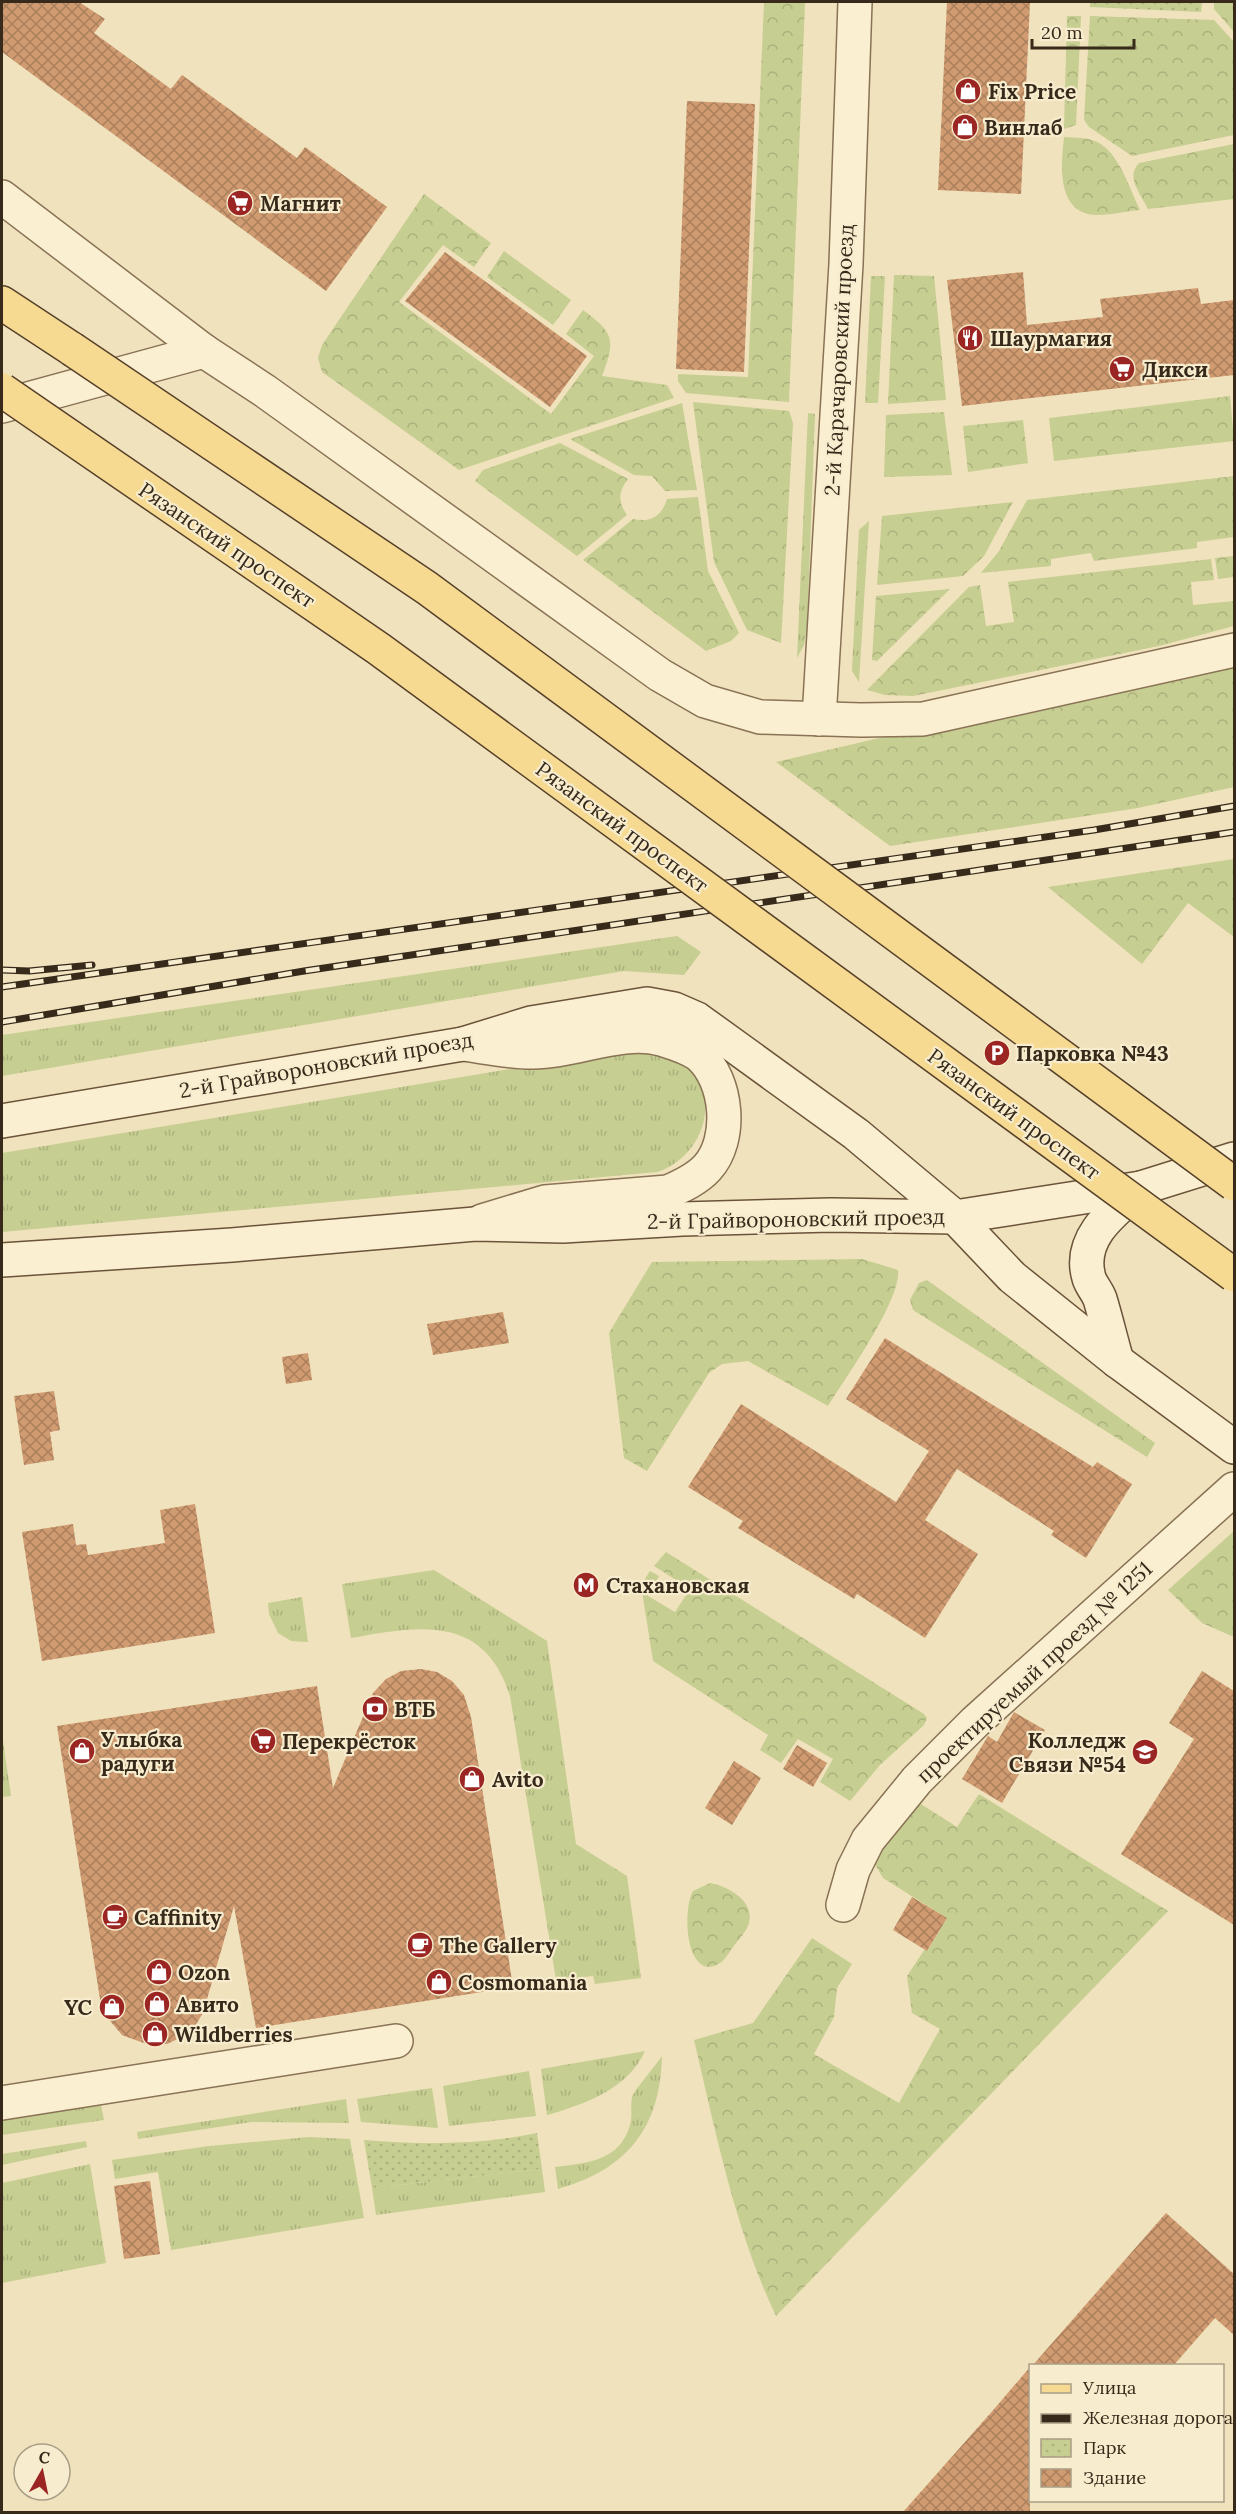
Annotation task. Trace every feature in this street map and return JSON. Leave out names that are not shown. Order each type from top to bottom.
[{"type":"main road","points":[[2,303],[427,588],[1234,1184]]},
{"type":"main road","name":"Рязанский проспект","points":[[2,390],[379,649],[1234,1275]]},
{"type":"street","name":"2-й Карачаровский проезд","points":[[819,719],[846,264],[855,2]]},
{"type":"street","points":[[2,197],[204,351],[275,398],[660,675],[705,701],[760,717],[923,719],[1234,650]]},
{"type":"street","points":[[2,406],[204,351]]},
{"type":"street","name":"2-й Грайвороновский проезд","points":[[2,1121],[463,1044],[531,1023],[647,1004],[674,1009],[697,1019],[846,1127],[956,1217]]},
{"type":"street","points":[[463,1044],[532,1052],[640,1036],[658,1038],[684,1046],[700,1056],[720,1088],[723,1107],[720,1140],[708,1167],[669,1192],[545,1202],[475,1224]]},
{"type":"street","points":[[956,1217],[1141,1188],[1234,1159]]},
{"type":"street","points":[[1117,1361],[1099,1295],[1089,1280],[1087,1256],[1102,1222],[1141,1188]]},
{"type":"street","name":"2-й Грайвороновский проезд","points":[[2,1260],[220,1246],[475,1224],[563,1226],[682,1219],[831,1215],[956,1217]]},
{"type":"street","points":[[956,1217],[1012,1277],[1117,1361],[1234,1447]]},
{"type":"street","name":"проектируемый проезд № 1251","points":[[843,1905],[853,1870],[868,1840],[917,1780],[975,1722],[1234,1489]]},
{"type":"street","points":[[2,2103],[396,2041]]},
{"type":"green space","points":[[764,2],[805,3],[789,402],[686,393],[678,381],[678,374],[748,377]]},
{"type":"green space","points":[[1090,2],[1202,2],[1201,12],[1090,7]]},
{"type":"green space","points":[[1214,2],[1234,2],[1234,32],[1214,9]]},
{"type":"green space","points":[[1067,16],[1081,16],[1076,125],[1064,129]]},
{"type":"green space","points":[[1090,16],[1214,20],[1234,42],[1234,135],[1132,156],[1089,127],[1084,120]]},
{"type":"green space","points":[[1064,137],[1089,139],[1105,147],[1118,163],[1140,210],[1098,215],[1084,213],[1075,207],[1068,198],[1062,174]]},
{"type":"green space","points":[[1234,144],[1234,199],[1148,209],[1134,180],[1135,168],[1139,163]]},
{"type":"green space","points":[[424,194],[491,243],[474,267],[443,245],[399,302],[551,414],[594,356],[566,334],[583,310],[601,325],[609,338],[609,353],[602,376],[667,385],[674,398],[459,470],[322,372],[318,358],[322,345]]},
{"type":"green space","points":[[504,251],[571,300],[553,325],[487,277]]},
{"type":"green space","points":[[894,275],[934,276],[946,400],[888,404]]},
{"type":"green space","points":[[871,276],[885,276],[878,403],[865,403]]},
{"type":"green space","points":[[1230,396],[1234,441],[1054,461],[1049,418]]},
{"type":"green space","points":[[693,402],[789,411],[793,423],[781,643],[747,630],[714,562]]},
{"type":"green space","points":[[682,403],[697,490],[665,491],[652,476],[634,475],[570,439]]},
{"type":"green space","points":[[944,412],[952,475],[884,477],[886,415]]},
{"type":"green space","points":[[808,413],[815,414],[807,630],[804,645],[797,658]]},
{"type":"green space","points":[[1023,420],[1028,463],[968,472],[963,426]]},
{"type":"green space","points":[[560,443],[628,479],[622,488],[620,497],[627,515],[577,556],[475,481],[483,470]]},
{"type":"green space","points":[[1234,476],[1234,537],[1197,542],[1197,548],[1094,561],[1091,553],[1051,559],[1051,566],[981,573],[999,551],[1027,500]]},
{"type":"green space","points":[[698,497],[708,571],[739,633],[731,641],[706,651],[583,560],[633,519],[645,520],[655,517],[662,510],[667,499]]},
{"type":"green space","points":[[1013,502],[984,556],[963,576],[877,585],[882,516]]},
{"type":"green space","points":[[869,521],[859,682],[852,671],[859,530]]},
{"type":"green space","points":[[1234,556],[1234,577],[1218,579],[1215,558]]},
{"type":"green space","points":[[1211,559],[1214,580],[1191,582],[1193,605],[1234,601],[1234,626],[1159,646],[913,696],[885,695],[867,690],[969,587],[980,585],[986,626],[1014,622],[1008,582]]},
{"type":"green space","points":[[950,589],[877,661],[872,660],[876,596]]},
{"type":"green space","points":[[1234,663],[1234,787],[1138,808],[890,846],[776,762],[901,733]]},
{"type":"green space","points":[[1234,859],[1234,937],[1188,903],[1142,964],[1048,887]]},
{"type":"green space","points":[[677,936],[701,952],[684,975],[624,971],[2,1076],[2,1035]]},
{"type":"green space","points":[[644,1047],[672,1058],[687,1067],[698,1081],[704,1096],[705,1112],[702,1127],[695,1142],[685,1155],[672,1165],[657,1172],[2,1232],[2,1153]]},
{"type":"green space","points":[[862,1259],[898,1270],[897,1284],[871,1339],[828,1406],[748,1361],[722,1364],[709,1373],[647,1471],[624,1458],[609,1333],[652,1262]]},
{"type":"green space","points":[[927,1280],[1155,1443],[1147,1457],[913,1310],[910,1300],[919,1283]]},
{"type":"green space","points":[[1234,1531],[1234,1637],[1202,1623],[1168,1590]]},
{"type":"green space","points":[[666,1552],[924,1714],[927,1718],[924,1725],[880,1765],[850,1801],[820,1782],[833,1759],[798,1739],[781,1763],[760,1750],[768,1735],[653,1661],[641,1585],[650,1571],[659,1576],[648,1596],[675,1612],[690,1589],[654,1566]]},
{"type":"green space","points":[[434,1570],[547,1641],[576,1844],[627,1876],[641,1978],[595,1984],[593,1976],[556,1980],[510,1696],[498,1669],[484,1650],[466,1638],[446,1631],[424,1629],[400,1630],[351,1638],[342,1584]]},
{"type":"green space","points":[[302,1597],[308,1642],[291,1641],[278,1633],[269,1614],[268,1603]]},
{"type":"green space","points":[[2,1734],[11,1796],[2,1797]]},
{"type":"green space","points":[[979,1794],[1168,1911],[776,2316],[749,2250],[738,2215],[694,2040],[753,2023],[812,1938],[852,1964],[837,1988],[834,2017],[814,2054],[899,2103],[940,2029],[912,2013],[907,1976],[925,1949],[928,1950],[947,1918],[883,1878],[873,1861],[913,1799],[957,1827]]},
{"type":"green space","points":[[710,1883],[732,1891],[744,1901],[750,1915],[746,1929],[726,1957],[717,1965],[708,1967],[694,1956],[687,1921],[693,1891]]},
{"type":"green space","points":[[645,2051],[628,2075],[617,2085],[576,2106],[547,2115],[541,2069]]},
{"type":"green space","points":[[662,2056],[655,2104],[636,2142],[604,2170],[558,2189],[555,2167],[601,2158],[619,2146],[630,2125],[633,2094]]},
{"type":"green space","points":[[529,2071],[536,2116],[449,2126],[443,2086]]},
{"type":"green space","points":[[432,2088],[438,2128],[361,2122],[357,2099]]},
{"type":"green space","points":[[346,2099],[349,2123],[252,2122],[138,2139],[137,2132]]},
{"type":"green space","points":[[101,2105],[104,2120],[2,2135],[2,2120]]},
{"type":"green space","points":[[537,2133],[542,2169],[372,2188],[364,2140],[451,2143],[494,2140]]},
{"type":"green space","points":[[309,2137],[350,2139],[364,2218],[171,2250],[158,2172],[115,2179],[112,2160],[209,2146]]},
{"type":"green space","points":[[86,2141],[87,2147],[2,2165],[2,2154]]},
{"type":"green space","points":[[90,2164],[106,2263],[2,2283],[2,2183]]},
{"type":"green space","points":[[542,2169],[545,2192],[376,2215],[372,2188]]},
{"type":"building","points":[[2,2],[79,2],[105,19],[94,33],[171,89],[182,75],[297,158],[305,147],[387,207],[326,291],[2,52]]},
{"type":"building","points":[[947,2],[1030,2],[1021,194],[938,190]]},
{"type":"building","points":[[687,101],[755,104],[744,372],[676,369]]},
{"type":"building","points":[[445,252],[587,356],[550,407],[405,301]]},
{"type":"building","points":[[1023,272],[1027,325],[1103,317],[1100,299],[1198,288],[1201,304],[1234,300],[1234,375],[962,406],[947,280]]},
{"type":"building","points":[[503,1312],[509,1343],[433,1355],[427,1324]]},
{"type":"building","points":[[885,1338],[1093,1467],[1097,1462],[1132,1484],[1086,1558],[1051,1535],[1054,1531],[957,1469],[925,1520],[978,1554],[925,1638],[857,1594],[854,1599],[738,1528],[743,1521],[688,1487],[741,1404],[896,1502],[929,1451],[846,1399]]},
{"type":"building","points":[[308,1353],[312,1380],[286,1384],[282,1357]]},
{"type":"building","points":[[54,1391],[60,1430],[50,1432],[54,1460],[24,1465],[14,1396]]},
{"type":"building","points":[[195,1504],[215,1633],[42,1661],[22,1532],[73,1524],[76,1545],[86,1544],[88,1555],[165,1543],[160,1510]]},
{"type":"building","points":[[421,1669],[437,1672],[452,1681],[464,1695],[471,1717],[513,1987],[256,2028],[234,1906],[203,2013],[195,2026],[182,2037],[167,2044],[149,2045],[122,2035],[105,2015],[100,1999],[57,1726],[317,1686],[333,1788],[373,1693],[386,1679],[401,1671]]},
{"type":"building","points":[[1202,1671],[1234,1691],[1234,1925],[1121,1854],[1194,1739],[1169,1723]]},
{"type":"building","points":[[1014,1712],[1045,1730],[1002,1803],[962,1779],[988,1736],[997,1742]]},
{"type":"building","points":[[797,1745],[827,1763],[813,1787],[783,1769]]},
{"type":"building","points":[[734,1761],[761,1778],[732,1825],[705,1808]]},
{"type":"building","points":[[912,1897],[947,1918],[927,1951],[893,1930]]},
{"type":"building","points":[[150,2181],[160,2254],[124,2259],[114,2186]]},
{"type":"building","points":[[1166,2213],[1234,2274],[1234,2335],[1215,2318],[1175,2364],[1034,2364]]},
{"type":"building","points":[[1029,2368],[1030,2512],[903,2512]]},
{"type":"railway","points":[[2,987],[1094,830],[1234,806]]},
{"type":"railway","points":[[2,1022],[304,971],[1234,832]]},
{"type":"railway","points":[[2,970],[29,971],[92,965]]},
{"type":"place","name":"Fix Price","points":[[968,91]]},
{"type":"place","name":"Винлаб","points":[[965,127]]},
{"type":"place","name":"Магнит","points":[[240,203]]},
{"type":"place","name":"Шаурмагия","points":[[970,338]]},
{"type":"place","name":"Дикси","points":[[1122,369]]},
{"type":"place","name":"Парковка №43","points":[[997,1053]]},
{"type":"place","name":"Стахановская","points":[[586,1585]]},
{"type":"place","name":"ВТБ","points":[[375,1709]]},
{"type":"place","name":"Перекрёсток","points":[[263,1741]]},
{"type":"place","name":"Улыбка радуги","points":[[82,1751]]},
{"type":"place","name":"Колледж Связи №54","points":[[1145,1752]]},
{"type":"place","name":"Avito","points":[[472,1779]]},
{"type":"place","name":"Caffinity","points":[[115,1917]]},
{"type":"place","name":"The Gallery","points":[[420,1945]]},
{"type":"place","name":"Ozon","points":[[159,1972]]},
{"type":"place","name":"Cosmomania","points":[[439,1982]]},
{"type":"place","name":"Авито","points":[[157,2004]]},
{"type":"place","name":"YC","points":[[112,2007]]},
{"type":"place","name":"Wildberries","points":[[155,2034]]}]
